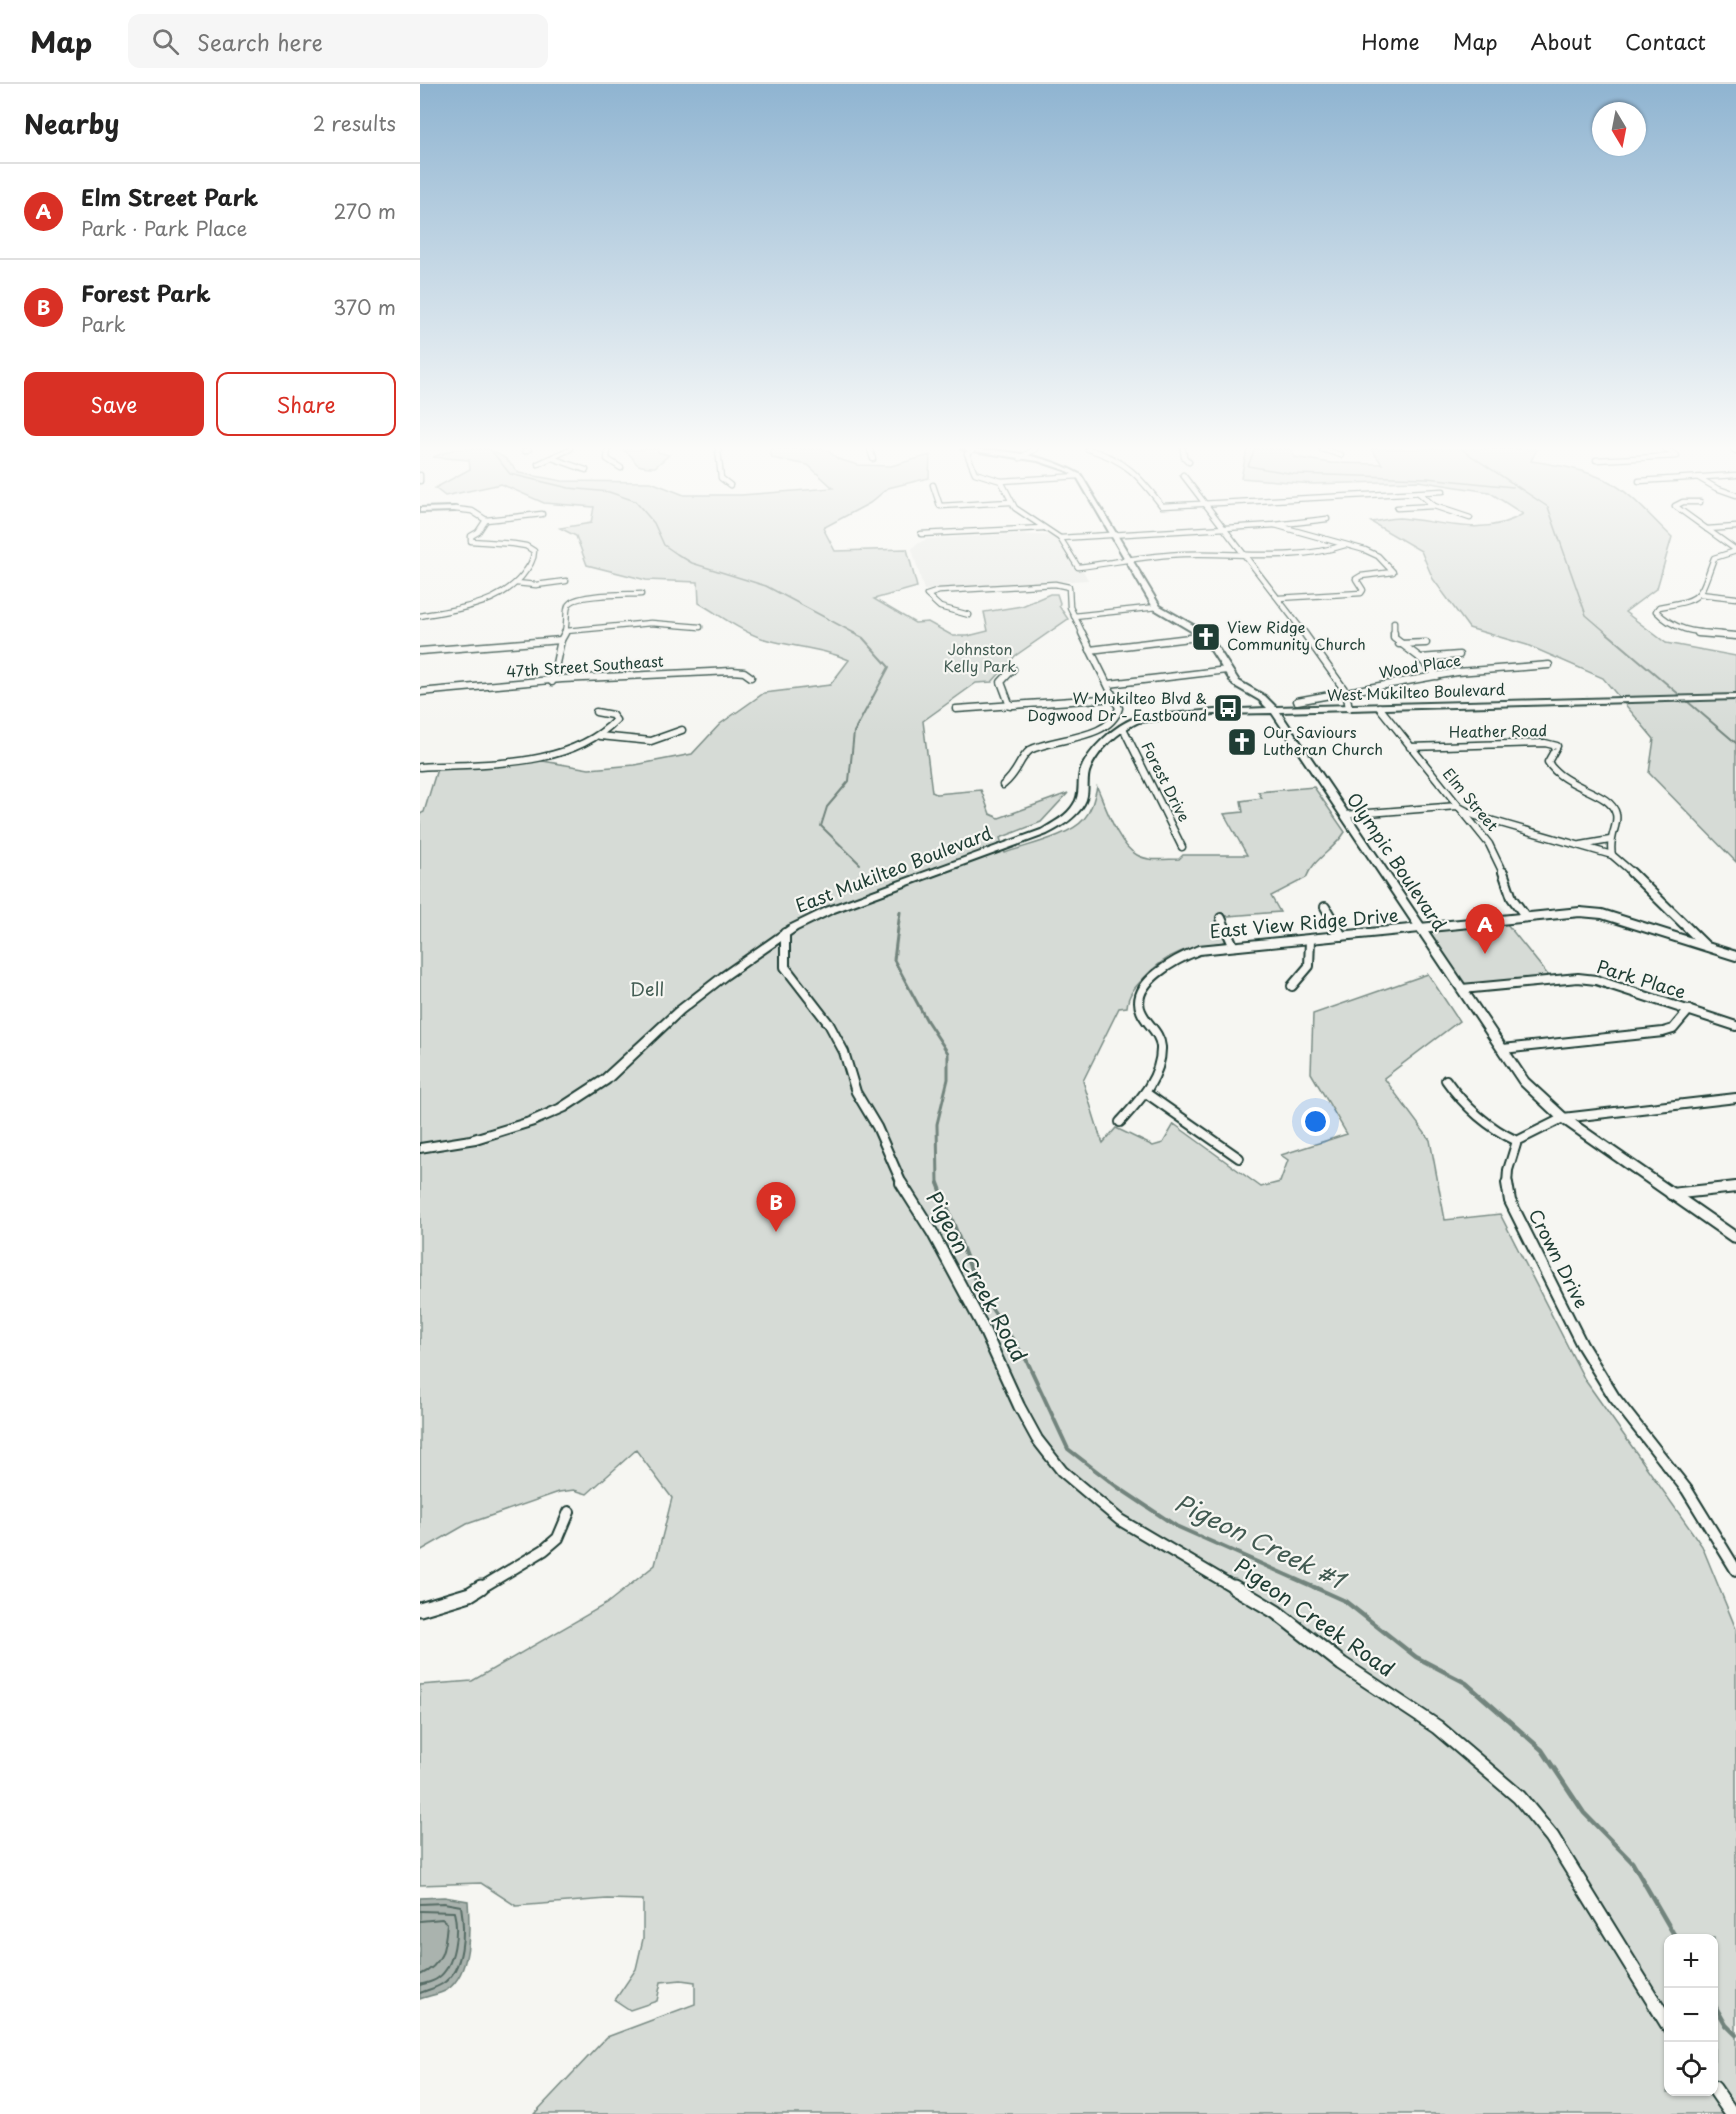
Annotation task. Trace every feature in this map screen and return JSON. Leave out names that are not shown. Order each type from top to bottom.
[{"type":"street","points":[[420,616],[488,601],[505,593],[516,584],[535,558],[534,551],[520,545],[493,544]]},
{"type":"street","points":[[1064,544],[1078,567],[1185,554],[1246,556],[1325,552],[1346,545]]},
{"type":"street","points":[[1118,544],[1157,607],[1206,636],[1236,683],[1236,688],[1244,700],[1246,707],[1234,712]]},
{"type":"street","points":[[1236,544],[1347,692],[1350,708]]},
{"type":"street","points":[[1279,598],[1362,592],[1356,579],[1360,576],[1393,572],[1378,556],[1342,544]]},
{"type":"street","points":[[1736,551],[1714,558],[1700,594],[1685,604],[1659,607],[1656,611],[1671,626],[1680,630],[1736,636]]},
{"type":"street","points":[[516,584],[536,585],[566,581]]},
{"type":"street","points":[[969,615],[940,606],[927,595],[939,591],[1043,584],[1069,587],[1070,608],[1116,698],[1119,713],[1114,720],[1082,736],[1034,747],[1021,756],[1015,776],[1003,785]]},
{"type":"street","points":[[552,681],[561,640],[566,631],[568,604],[571,601],[589,596],[641,594]]},
{"type":"street","points":[[1700,594],[1736,598]]},
{"type":"street","points":[[1074,616],[1157,607]]},
{"type":"street","points":[[1394,622],[1392,634],[1400,644],[1420,658],[1437,676]]},
{"type":"street","points":[[566,631],[651,623],[700,627]]},
{"type":"street","points":[[1090,650],[1206,636]]},
{"type":"street","points":[[420,651],[561,640]]},
{"type":"street","points":[[1400,644],[1426,643]]},
{"type":"street","points":[[1420,658],[1459,655]]},
{"type":"street","name":"Wood Place","points":[[1297,701],[1437,676],[1549,665]]},
{"type":"street","points":[[1010,706],[1001,682],[1013,669]]},
{"type":"street","points":[[1109,684],[1227,670]]},
{"type":"street","name":"47th Street Southeast","points":[[420,692],[552,681],[722,671],[744,672],[751,677]]},
{"type":"street","name":"Olympic Boulevard","points":[[1236,683],[1262,698],[1274,710],[1419,929],[1535,1093],[1563,1118],[1736,1238]]},
{"type":"street","name":"West Mukilteo Boulevard","points":[[1106,744],[1129,723],[1149,717],[1274,710],[1736,697]]},
{"type":"street","points":[[956,709],[1116,698]]},
{"type":"street","name":"Elm Street","points":[[1379,707],[1489,844],[1499,861],[1512,898],[1527,917]]},
{"type":"street","points":[[420,767],[551,755],[569,751],[600,736],[613,724],[616,716],[596,712]]},
{"type":"street","name":"Forest Drive","points":[[1123,729],[1182,847]]},
{"type":"street","points":[[600,736],[648,742],[665,740],[682,730]]},
{"type":"street","name":"Heather Road","points":[[1410,747],[1545,743],[1557,746],[1548,762],[1557,776],[1597,795],[1608,802],[1616,812],[1617,820],[1610,840],[1612,855]]},
{"type":"street","name":"East Mukilteo Boulevard","points":[[420,1148],[472,1140],[530,1122],[562,1108],[604,1080],[679,1011],[785,933],[830,910],[1044,832],[1060,824],[1072,814],[1083,797],[1084,773],[1092,759],[1106,744]]},
{"type":"street","points":[[1344,815],[1457,806],[1476,816],[1612,855],[1706,947]]},
{"type":"street","points":[[1579,845],[1610,840]]},
{"type":"street","points":[[1325,907],[1342,936]]},
{"type":"street","name":"East View Ridge Drive","points":[[1120,1122],[1146,1093],[1161,1058],[1161,1044],[1140,1009],[1138,999],[1143,989],[1159,973],[1184,955],[1199,950],[1580,912],[1602,914],[1736,956]]},
{"type":"street","points":[[1221,918],[1233,945]]},
{"type":"street","name":"Pigeon Creek Road","points":[[785,933],[785,967],[829,1024],[844,1052],[856,1092],[877,1127],[900,1182],[932,1232],[981,1323],[1018,1406],[1036,1439],[1056,1463],[1120,1520],[1276,1612],[1342,1664],[1437,1727],[1519,1797],[1552,1837],[1664,2019]]},
{"type":"street","points":[[1292,986],[1308,972],[1311,964],[1310,940]]},
{"type":"street","name":"Park Place","points":[[1462,989],[1578,978],[1615,984],[1736,1026]]},
{"type":"street","points":[[1503,1049],[1663,1032],[1672,1029],[1689,1010]]},
{"type":"street","points":[[1446,1080],[1474,1116],[1501,1134],[1517,1141],[1563,1118],[1736,1098]]},
{"type":"street","points":[[1146,1093],[1239,1158]]},
{"type":"street","name":"Crown Drive","points":[[1517,1141],[1506,1175],[1506,1188],[1582,1345],[1614,1397],[1687,1490],[1736,1570]]},
{"type":"street","points":[[1671,1194],[1736,1187]]},
{"type":"street","points":[[420,1609],[470,1594],[544,1550],[558,1538],[569,1512]]},
{"type":"street","points":[[1718,2095],[1732,2114]]},
{"type":"shaded area","points":[[1069,544],[1088,580],[924,590],[912,549],[915,545]]},
{"type":"green space","points":[[579,544],[831,544],[835,551],[907,549],[917,587],[874,599],[915,623],[928,622],[953,636],[968,636],[988,631],[984,612],[1022,606],[1050,594],[1057,594],[1059,606],[1068,619],[1015,656],[992,682],[976,683],[923,721],[932,792],[936,794],[981,790],[990,814],[999,818],[1068,793],[1041,822],[1000,838],[1005,853],[1059,835],[1077,825],[1089,812],[1097,787],[1118,834],[1130,850],[1137,855],[1163,860],[1179,859],[1183,855],[1247,855],[1224,814],[1243,812],[1241,801],[1262,798],[1258,792],[1314,787],[1345,832],[1314,865],[1306,878],[1271,896],[1280,912],[1216,917],[1226,942],[1201,946],[1170,956],[1137,985],[1130,995],[1127,1007],[1119,1008],[1083,1081],[1100,1136],[1103,1143],[1116,1128],[1153,1146],[1163,1143],[1174,1124],[1261,1187],[1280,1182],[1288,1160],[1281,1155],[1347,1134],[1311,1073],[1313,1014],[1428,974],[1459,1021],[1384,1078],[1430,1140],[1445,1220],[1500,1214],[1585,1380],[1702,1546],[1736,1629],[1736,2114],[534,2114],[607,2037],[695,2004],[695,1982],[681,1980],[661,1982],[657,2001],[630,2010],[615,2000],[636,1969],[643,1939],[643,1900],[607,1899],[516,1906],[481,1883],[420,1885],[420,1685],[472,1681],[606,1604],[655,1565],[672,1498],[636,1450],[587,1494],[574,1490],[559,1492],[467,1524],[420,1551],[420,814],[424,812],[437,769],[537,760],[589,769],[635,765],[692,754],[720,724],[764,693],[830,685],[849,660],[819,650],[768,640],[741,629],[699,603],[698,582],[646,580],[587,565]]},
{"type":"green space","points":[[1408,544],[1670,544],[1657,588],[1625,612],[1666,643],[1736,656],[1736,862],[1649,773],[1654,739],[1603,678],[1527,645],[1469,628],[1433,579],[1421,551]]},
{"type":"green space","points":[[1503,919],[1552,980],[1462,989],[1419,929]]},
{"type":"water","points":[[444,1897],[468,1901],[468,1949],[461,1972],[455,1982],[441,1993],[420,1999],[420,1898]]},
{"type":"waterway","name":"Pigeon Creek #1","points":[[663,544],[692,563],[766,586],[856,634]]},
{"type":"waterway","points":[[1561,544],[1586,615],[1608,634]]},
{"type":"waterway","name":"Pigeon Creek #1","points":[[853,633],[863,638],[889,667],[854,732],[849,781],[827,807],[821,826],[860,864]]},
{"type":"waterway","points":[[1607,633],[1681,696]]},
{"type":"waterway","points":[[1688,702],[1736,743]]},
{"type":"waterway","name":"Pigeon Creek #1","points":[[900,912],[894,960],[927,1021],[948,1053],[948,1079],[937,1124],[938,1184]]},
{"type":"waterway","name":"Pigeon Creek #1","points":[[938,1183],[978,1288],[1027,1361],[1068,1449],[1116,1486],[1176,1526],[1318,1589]]},
{"type":"waterway","name":"Pigeon Creek #1","points":[[1314,1587],[1345,1601],[1416,1657],[1466,1683],[1542,1750],[1584,1813],[1632,1862],[1674,1934]]},
{"type":"waterway","name":"Pigeon Creek #1","points":[[1718,2011],[1726,2025],[1736,2035]]},
{"type":"place","name":"View Ridge Community Church","points":[[1206,637]]},
{"type":"place","name":"W Mukilteo Blvd & Dogwood Dr - Eastbound","points":[[1228,708]]},
{"type":"place","name":"Our Saviours Lutheran Church","points":[[1242,742]]},
{"type":"place","name":"Elm Street Park","points":[[1485,954]]},
{"type":"place","name":"Forest Park","points":[[776,1232]]},
{"type":"park label","name":"Johnston Kelly Park","points":[[980,658]]},
{"type":"park label","name":"Dell","points":[[647,990]]}]
